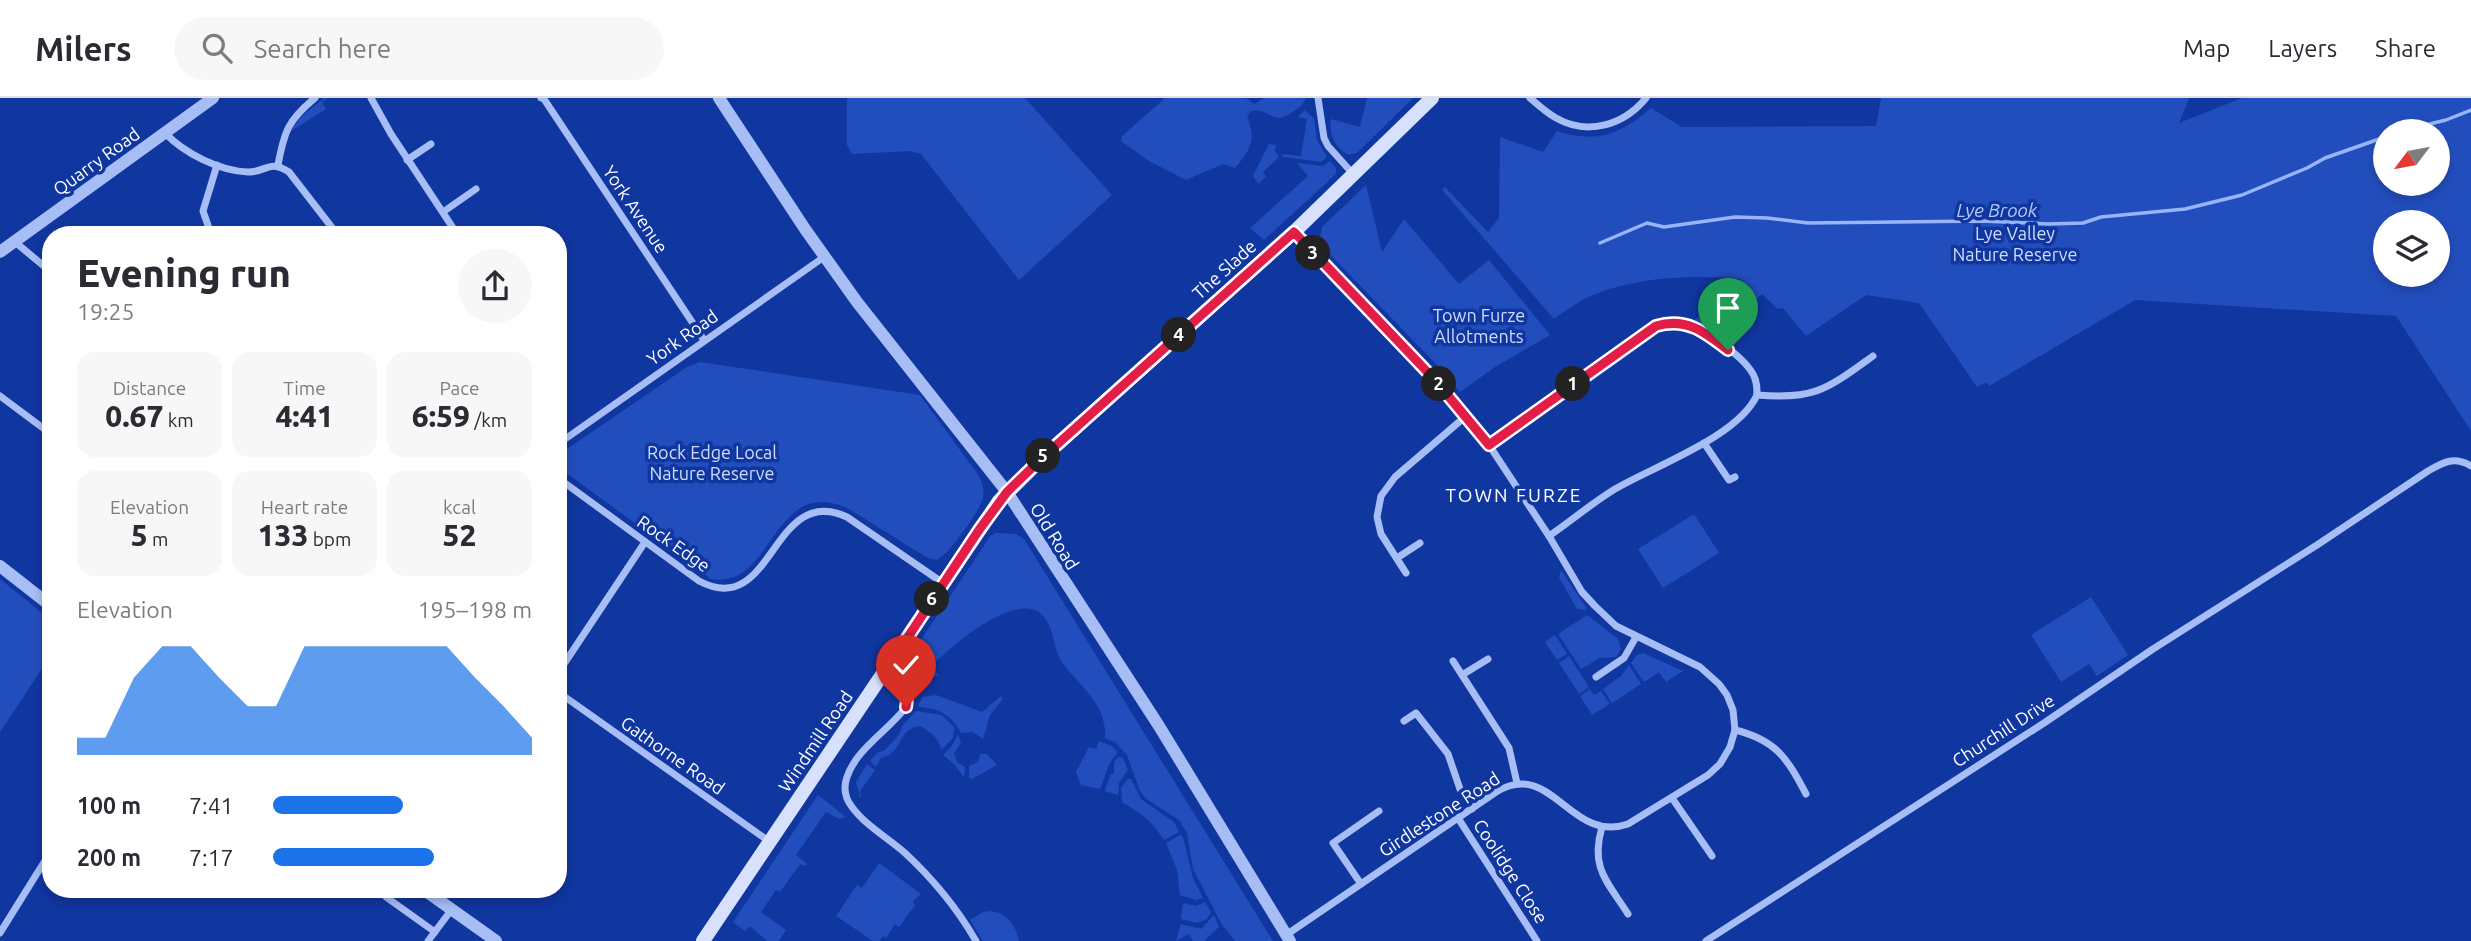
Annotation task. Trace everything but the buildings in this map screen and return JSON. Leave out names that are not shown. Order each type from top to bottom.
[{"type":"main road","name":"The Slade","points":[[1007,492],[1294,232],[1432,98]]},
{"type":"main road","name":"Windmill Road","points":[[703,941],[1007,492]]},
{"type":"street","name":"Quarry Road","points":[[0,252],[213,98]]},
{"type":"street","points":[[278,165],[283,134],[292,119],[315,98]]},
{"type":"street","points":[[371,98],[407,160],[452,226]]},
{"type":"street","name":"York Avenue","points":[[541,98],[704,340]]},
{"type":"street","name":"Old Road","points":[[719,98],[824,257],[891,348],[1007,492],[1159,726],[1288,938]]},
{"type":"street","points":[[1318,98],[1324,138],[1354,176]]},
{"type":"street","points":[[1530,98],[1555,117],[1570,124],[1590,127],[1623,119],[1646,98]]},
{"type":"street","points":[[165,133],[188,152],[244,172],[278,165],[289,172],[331,226]]},
{"type":"street","points":[[407,160],[431,144]]},
{"type":"street","points":[[208,226],[203,211],[217,164]]},
{"type":"street","points":[[443,212],[476,189]]},
{"type":"street","points":[[1294,232],[1466,416],[1489,445],[1549,536],[1582,592],[1610,621],[1636,637],[1700,667],[1714,679],[1730,701],[1735,730],[1728,753],[1716,769],[1628,824],[1602,827],[1597,862],[1628,914]]},
{"type":"street","points":[[15,242],[42,264]]},
{"type":"street","name":"York Road","points":[[567,438],[824,257]]},
{"type":"street","points":[[1489,445],[1651,329],[1672,323],[1700,329],[1728,350],[1754,375],[1757,396],[1740,418],[1704,443],[1618,488],[1549,536]]},
{"type":"street","points":[[1757,396],[1793,397],[1812,394],[1873,356]]},
{"type":"street","points":[[0,396],[42,427]]},
{"type":"street","points":[[1406,573],[1383,539],[1379,528],[1377,517],[1381,496],[1395,477],[1466,416]]},
{"type":"street","points":[[1704,443],[1729,480],[1735,477]]},
{"type":"street","name":"Churchill Drive","points":[[1706,941],[2428,471],[2447,461],[2461,460],[2471,466]]},
{"type":"street","name":"Rock Edge","points":[[567,485],[711,588],[723,590],[746,582],[758,572],[796,521],[808,514],[833,511],[943,583]]},
{"type":"street","points":[[567,659],[645,542]]},
{"type":"street","points":[[1397,558],[1420,543]]},
{"type":"street","points":[[0,566],[42,599]]},
{"type":"street","points":[[1596,677],[1624,658],[1636,637]]},
{"type":"street","points":[[1462,675],[1488,659]]},
{"type":"street","points":[[1452,661],[1510,748],[1517,783]]},
{"type":"street","points":[[884,673],[904,687],[908,697],[906,707],[849,772],[844,788],[846,795],[857,814],[929,876],[961,916],[976,941]]},
{"type":"street","name":"Gathorne Road","points":[[567,698],[770,842]]},
{"type":"street","points":[[1404,721],[1416,713],[1442,746],[1451,760],[1460,789],[1472,809]]},
{"type":"street","points":[[1735,730],[1764,740],[1779,750],[1806,794]]},
{"type":"street","name":"Girdlestone Road","points":[[1288,938],[1361,884],[1505,786],[1517,783],[1544,789],[1581,819],[1602,827]]},
{"type":"street","points":[[1672,798],[1712,856]]},
{"type":"street","points":[[1361,884],[1333,843],[1379,811]]},
{"type":"street","name":"Coolidge Close","points":[[1458,818],[1537,941]]},
{"type":"street","points":[[0,933],[42,865]]},
{"type":"street","points":[[387,898],[435,932]]},
{"type":"street","points":[[436,898],[496,941]]},
{"type":"street","points":[[428,941],[452,909]]},
{"type":"green space","points":[[324,98],[328,98],[322,102],[326,109],[291,131],[302,116]]},
{"type":"green space","points":[[847,98],[1025,98],[1112,195],[1019,280],[921,154],[910,151],[852,154],[847,145]]},
{"type":"green space","points":[[1165,98],[1246,98],[1254,104],[1264,98],[1306,98],[1298,108],[1281,118],[1251,111],[1247,117],[1252,138],[1245,156],[1235,168],[1223,164],[1186,180],[1149,161],[1121,141],[1122,136]]},
{"type":"green space","points":[[1367,98],[1413,98],[1358,152],[1349,155],[1340,149],[1334,140],[1331,119],[1360,127]]},
{"type":"green space","name":"Lye Valley Nature Reserve","points":[[1881,98],[2189,98],[2179,123],[2242,98],[2471,98],[2471,431],[2396,316],[2135,300],[1989,386],[1986,382],[1977,387],[1919,303],[1866,295],[1806,336],[1783,308],[1778,309],[1762,294],[1751,304],[1741,296],[1730,298],[1703,325],[1695,320],[1741,279],[1682,277],[1642,281],[1604,291],[1586,298],[1554,319],[1442,190],[1445,187],[1488,232],[1499,218],[1500,137],[1543,152],[1557,131],[1584,137],[1608,134],[1629,124],[1651,108],[1682,127],[1876,126]]},
{"type":"green space","points":[[1304,110],[1314,118],[1317,140],[1327,157],[1321,162],[1283,157],[1281,154],[1301,156],[1307,119],[1298,117]]},
{"type":"green space","points":[[1269,144],[1276,145],[1275,151],[1279,157],[1263,172],[1266,177],[1258,184],[1253,176]]},
{"type":"green space","points":[[1330,161],[1336,168],[1336,174],[1264,240],[1250,228],[1308,176],[1297,163],[1323,166]]},
{"type":"green space","name":"Town Furze Allotments","points":[[1366,185],[1382,252],[1404,219],[1459,284],[1489,260],[1550,335],[1495,367],[1460,392],[1319,243],[1322,227]]},
{"type":"green space","name":"Rock Edge Local Nature Reserve","points":[[700,362],[920,395],[979,476],[983,498],[956,541],[937,560],[926,557],[849,509],[823,502],[804,506],[788,518],[749,568],[732,578],[711,579],[567,473],[567,449],[687,367]]},
{"type":"green space","points":[[1694,514],[1719,553],[1663,588],[1638,549]]},
{"type":"green space","points":[[996,533],[1016,534],[1024,539],[1273,941],[1235,941],[1222,925],[1193,869],[1187,833],[1179,820],[1146,799],[1140,791],[1127,755],[1115,742],[1105,738],[1105,726],[1098,706],[1060,659],[1050,627],[1043,616],[1032,609],[1018,609],[1001,615],[968,634],[941,657],[932,666],[939,676],[908,674],[905,667],[908,659],[990,536]]},
{"type":"green space","points":[[1561,570],[1587,609],[1577,609],[1559,577]]},
{"type":"green space","points":[[0,579],[42,613],[42,669],[0,732]]},
{"type":"green space","points":[[2091,597],[2128,655],[2097,676],[2089,664],[2061,682],[2031,635]]},
{"type":"green space","points":[[1587,615],[1618,639],[1621,649],[1616,657],[1600,658],[1581,669],[1558,634]]},
{"type":"green space","points":[[1555,635],[1567,654],[1557,660],[1545,642]]},
{"type":"green space","points":[[1643,653],[1683,671],[1666,682],[1659,672],[1644,682],[1631,663],[1637,655]]},
{"type":"green space","points":[[1569,656],[1589,687],[1579,694],[1559,663]]},
{"type":"green space","points":[[1629,665],[1641,684],[1612,703],[1603,689],[1621,676]]},
{"type":"green space","points":[[1590,689],[1594,695],[1601,691],[1610,704],[1592,715],[1580,696]]},
{"type":"green space","points":[[936,695],[982,712],[1001,696],[1003,699],[990,715],[983,739],[973,732],[961,733],[944,714],[919,707],[923,697]]},
{"type":"green space","points":[[916,711],[942,715],[954,727],[953,738],[941,750],[939,742],[931,733],[920,726],[912,728],[893,751],[881,758],[876,767],[870,761],[898,736],[903,725]]},
{"type":"green space","points":[[958,734],[961,743],[954,753],[957,762],[965,767],[964,778],[955,765],[943,755]]},
{"type":"green space","points":[[1099,741],[1112,746],[1118,753],[1109,765],[1100,789],[1081,785],[1076,772],[1089,747],[1096,749]]},
{"type":"green space","points":[[980,754],[987,754],[997,765],[972,779],[969,778],[969,766],[978,762]]},
{"type":"green space","points":[[1119,757],[1123,758],[1128,770],[1119,783],[1118,795],[1105,791],[1110,775],[1114,773],[1114,763]]},
{"type":"green space","points":[[867,764],[875,770],[859,793],[860,798],[856,782]]},
{"type":"green space","points":[[1131,779],[1141,799],[1174,822],[1179,832],[1164,840],[1146,818],[1122,802],[1121,788]]},
{"type":"green space","points":[[818,795],[846,817],[839,819],[826,812],[796,855],[807,864],[800,864],[780,892],[776,890],[761,912],[786,930],[779,941],[767,941],[750,926],[745,931],[733,922]]},
{"type":"green space","points":[[1180,835],[1183,837],[1193,878],[1203,898],[1196,900],[1180,895],[1177,870],[1166,843]]},
{"type":"green space","points":[[879,863],[921,894],[913,901],[915,905],[899,927],[895,924],[886,938],[883,936],[879,941],[873,941],[836,916],[857,885],[862,888]]},
{"type":"green space","points":[[1205,902],[1211,912],[1207,919],[1197,923],[1181,919],[1183,903],[1196,906]]},
{"type":"green space","points":[[990,911],[1001,914],[1010,921],[1019,941],[983,941],[970,920]]},
{"type":"green space","points":[[1214,915],[1219,927],[1204,941],[1193,941],[1189,934],[1176,941],[1181,924],[1201,929]]},
{"type":"waterway","name":"Lye Brook","points":[[2448,119],[2471,110]]},
{"type":"waterway","name":"Lye Brook","points":[[1600,243],[1647,223],[1664,227],[1735,217],[1808,223],[2083,223],[2101,217],[2185,209],[2242,195],[2325,158],[2373,141]]},
{"type":"district","name":"TOWN FURZE","points":[[1514,495]]},
{"type":"route","points":[[906,707],[908,697],[904,687],[884,673],[999,501],[1042,458],[1294,232],[1435,380],[1489,445],[1656,326],[1672,323],[1691,325],[1728,350]]}]
